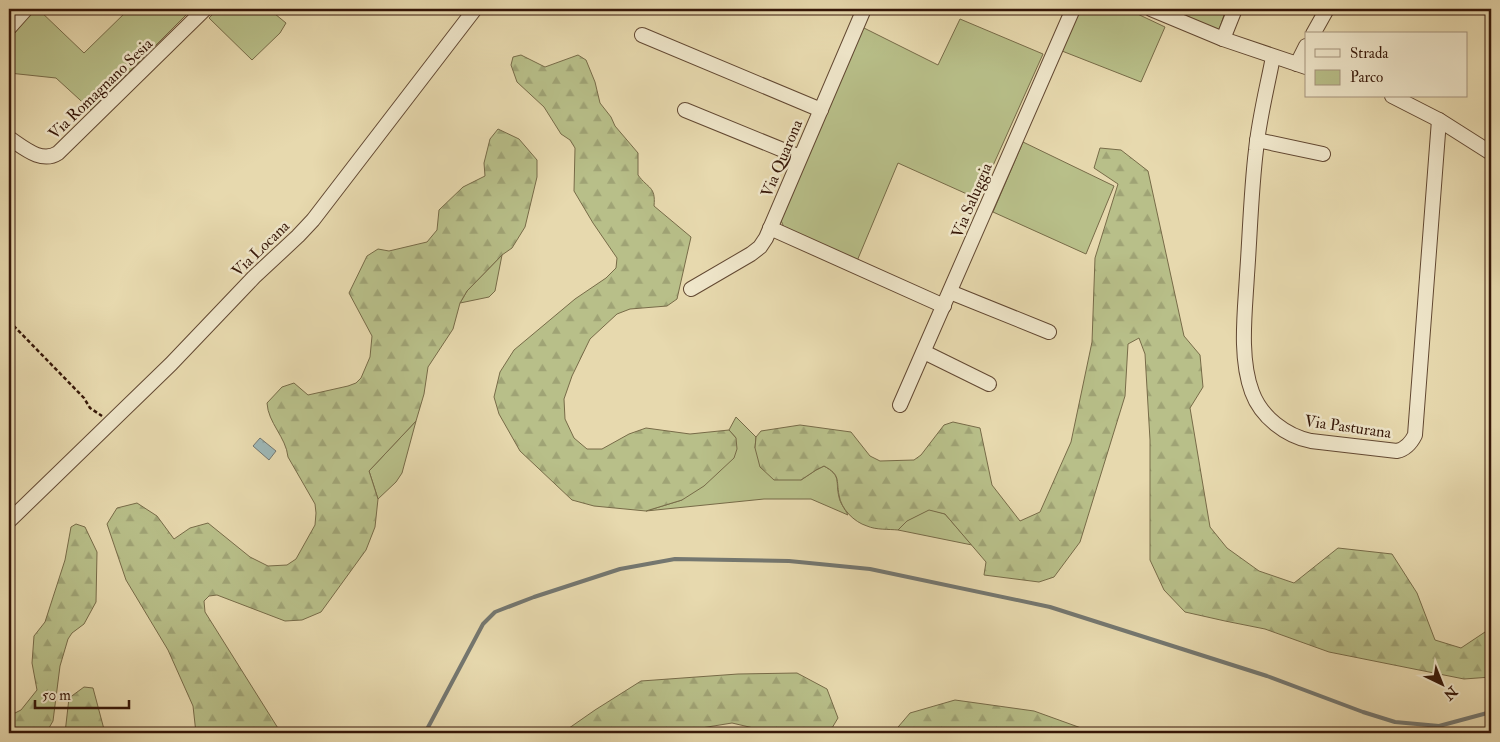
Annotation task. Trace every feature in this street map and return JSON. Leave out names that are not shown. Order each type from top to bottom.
[{"type":"street","points":[[9,28],[26,9]]},
{"type":"street","name":"Via Romagnano Sesia","points":[[9,138],[39,156],[50,157],[55,155],[205,9]]},
{"type":"street","name":"Via Locana","points":[[9,522],[313,220],[474,9]]},
{"type":"street","name":"Via Quarona","points":[[691,288],[756,250],[763,242],[864,9]]},
{"type":"street","name":"Via Saluggia","points":[[900,405],[1073,9]]},
{"type":"street","points":[[1151,9],[1223,40],[1301,66],[1305,50]]},
{"type":"street","points":[[1223,40],[1235,9]]},
{"type":"street","points":[[1314,32],[1327,9]]},
{"type":"street","points":[[642,35],[821,110]]},
{"type":"street","name":"Via Pasturana","points":[[1273,56],[1257,140],[1244,324],[1245,356],[1252,392],[1261,409],[1281,428],[1301,438],[1311,441],[1397,450],[1403,449],[1413,439],[1416,431],[1439,120]]},
{"type":"street","points":[[1396,98],[1439,120],[1491,153]]},
{"type":"street","points":[[685,110],[800,157]]},
{"type":"street","points":[[1257,140],[1323,154]]},
{"type":"street","points":[[770,228],[944,306]]},
{"type":"street","points":[[950,292],[1049,332]]},
{"type":"street","points":[[924,352],[990,384]]},
{"type":"path","points":[[9,321],[84,398],[90,408],[111,422]]},
{"type":"green space","points":[[34,9],[38,9],[84,53],[129,9],[192,9],[91,110],[56,78],[9,73],[9,58],[14,34]]},
{"type":"green space","points":[[218,9],[269,9],[286,23],[280,33],[252,60],[209,18]]},
{"type":"green space","points":[[1080,9],[1127,9],[1165,27],[1141,82],[1062,51]]},
{"type":"green space","points":[[1171,9],[1226,9],[1219,30]]},
{"type":"green space","points":[[960,19],[1043,54],[978,199],[898,163],[857,261],[785,230],[780,218],[862,27],[938,65]]},
{"type":"green space","points":[[521,55],[545,67],[578,55],[586,60],[595,82],[600,103],[611,117],[615,126],[638,153],[638,175],[652,191],[654,206],[691,237],[677,299],[667,306],[630,309],[617,314],[590,339],[572,376],[564,399],[565,419],[574,438],[587,449],[602,449],[629,434],[646,428],[690,434],[729,430],[736,438],[737,449],[734,458],[704,486],[682,500],[646,511],[594,506],[572,500],[520,451],[499,414],[494,397],[500,372],[514,350],[575,299],[606,278],[616,268],[617,258],[574,191],[575,148],[570,140],[561,134],[544,107],[517,82],[511,65],[513,57]]},
{"type":"green space","points":[[498,129],[519,139],[537,160],[537,177],[525,227],[512,248],[502,255],[467,291],[460,303],[453,329],[428,367],[424,394],[416,421],[369,471],[378,499],[375,527],[366,550],[321,612],[302,620],[285,621],[217,595],[209,596],[204,601],[205,612],[281,733],[196,733],[193,706],[168,650],[126,580],[107,524],[117,508],[137,503],[157,516],[174,539],[190,528],[208,523],[250,557],[268,566],[287,565],[296,559],[315,525],[315,504],[288,457],[284,443],[270,417],[267,403],[282,387],[294,383],[308,395],[348,386],[356,383],[361,378],[370,357],[372,336],[349,293],[367,256],[378,249],[389,251],[427,242],[437,230],[439,210],[463,187],[485,176],[484,163],[490,139]]},
{"type":"green space","points":[[1023,142],[1114,186],[1086,254],[993,212]]},
{"type":"green space","points":[[1100,148],[1121,150],[1148,171],[1184,336],[1200,355],[1203,387],[1190,408],[1210,527],[1227,548],[1259,571],[1294,583],[1338,548],[1392,554],[1417,593],[1435,640],[1461,648],[1491,628],[1491,677],[1464,679],[1329,652],[1265,629],[1185,612],[1164,590],[1150,560],[1150,440],[1145,354],[1139,338],[1128,344],[1125,396],[1080,542],[1054,577],[1039,582],[984,575],[986,562],[945,514],[929,510],[907,521],[898,530],[874,528],[862,524],[845,510],[840,500],[835,475],[824,466],[801,480],[774,480],[760,467],[755,448],[756,437],[761,431],[800,425],[851,432],[870,456],[880,461],[914,460],[921,455],[944,425],[953,422],[980,428],[992,485],[1020,521],[1040,512],[1071,442],[1092,342],[1095,258],[1118,184],[1094,168]]},
{"type":"green space","points":[[502,255],[495,291],[489,297],[460,303],[467,291]]},
{"type":"green space","points":[[736,417],[756,437],[755,448],[801,480],[824,466],[830,470],[836,476],[841,504],[848,515],[811,499],[764,499],[646,511],[682,500],[736,438],[729,430]]},
{"type":"green space","points":[[416,421],[402,473],[396,482],[378,499],[369,471]]},
{"type":"green space","points":[[929,509],[945,514],[972,545],[898,530],[906,521]]},
{"type":"green space","points":[[76,524],[85,527],[97,552],[96,602],[84,624],[72,633],[68,639],[60,666],[53,721],[46,733],[9,733],[9,716],[21,710],[37,690],[32,663],[34,636],[45,622],[65,560],[71,527]]},
{"type":"green space","points":[[797,673],[827,689],[838,718],[829,733],[775,733],[732,723],[689,730],[682,733],[562,733],[641,681],[738,674]]},
{"type":"green space","points":[[84,687],[93,688],[105,733],[65,733],[69,698]]},
{"type":"green space","points":[[955,700],[1034,711],[1095,733],[893,733],[910,713]]},
{"type":"water","points":[[260,438],[276,451],[269,460],[253,446]]},
{"type":"waterway","points":[[425,733],[483,624],[495,612],[620,569],[675,559],[789,561],[870,569],[1050,607],[1267,676],[1395,722],[1439,726],[1491,712]]}]
